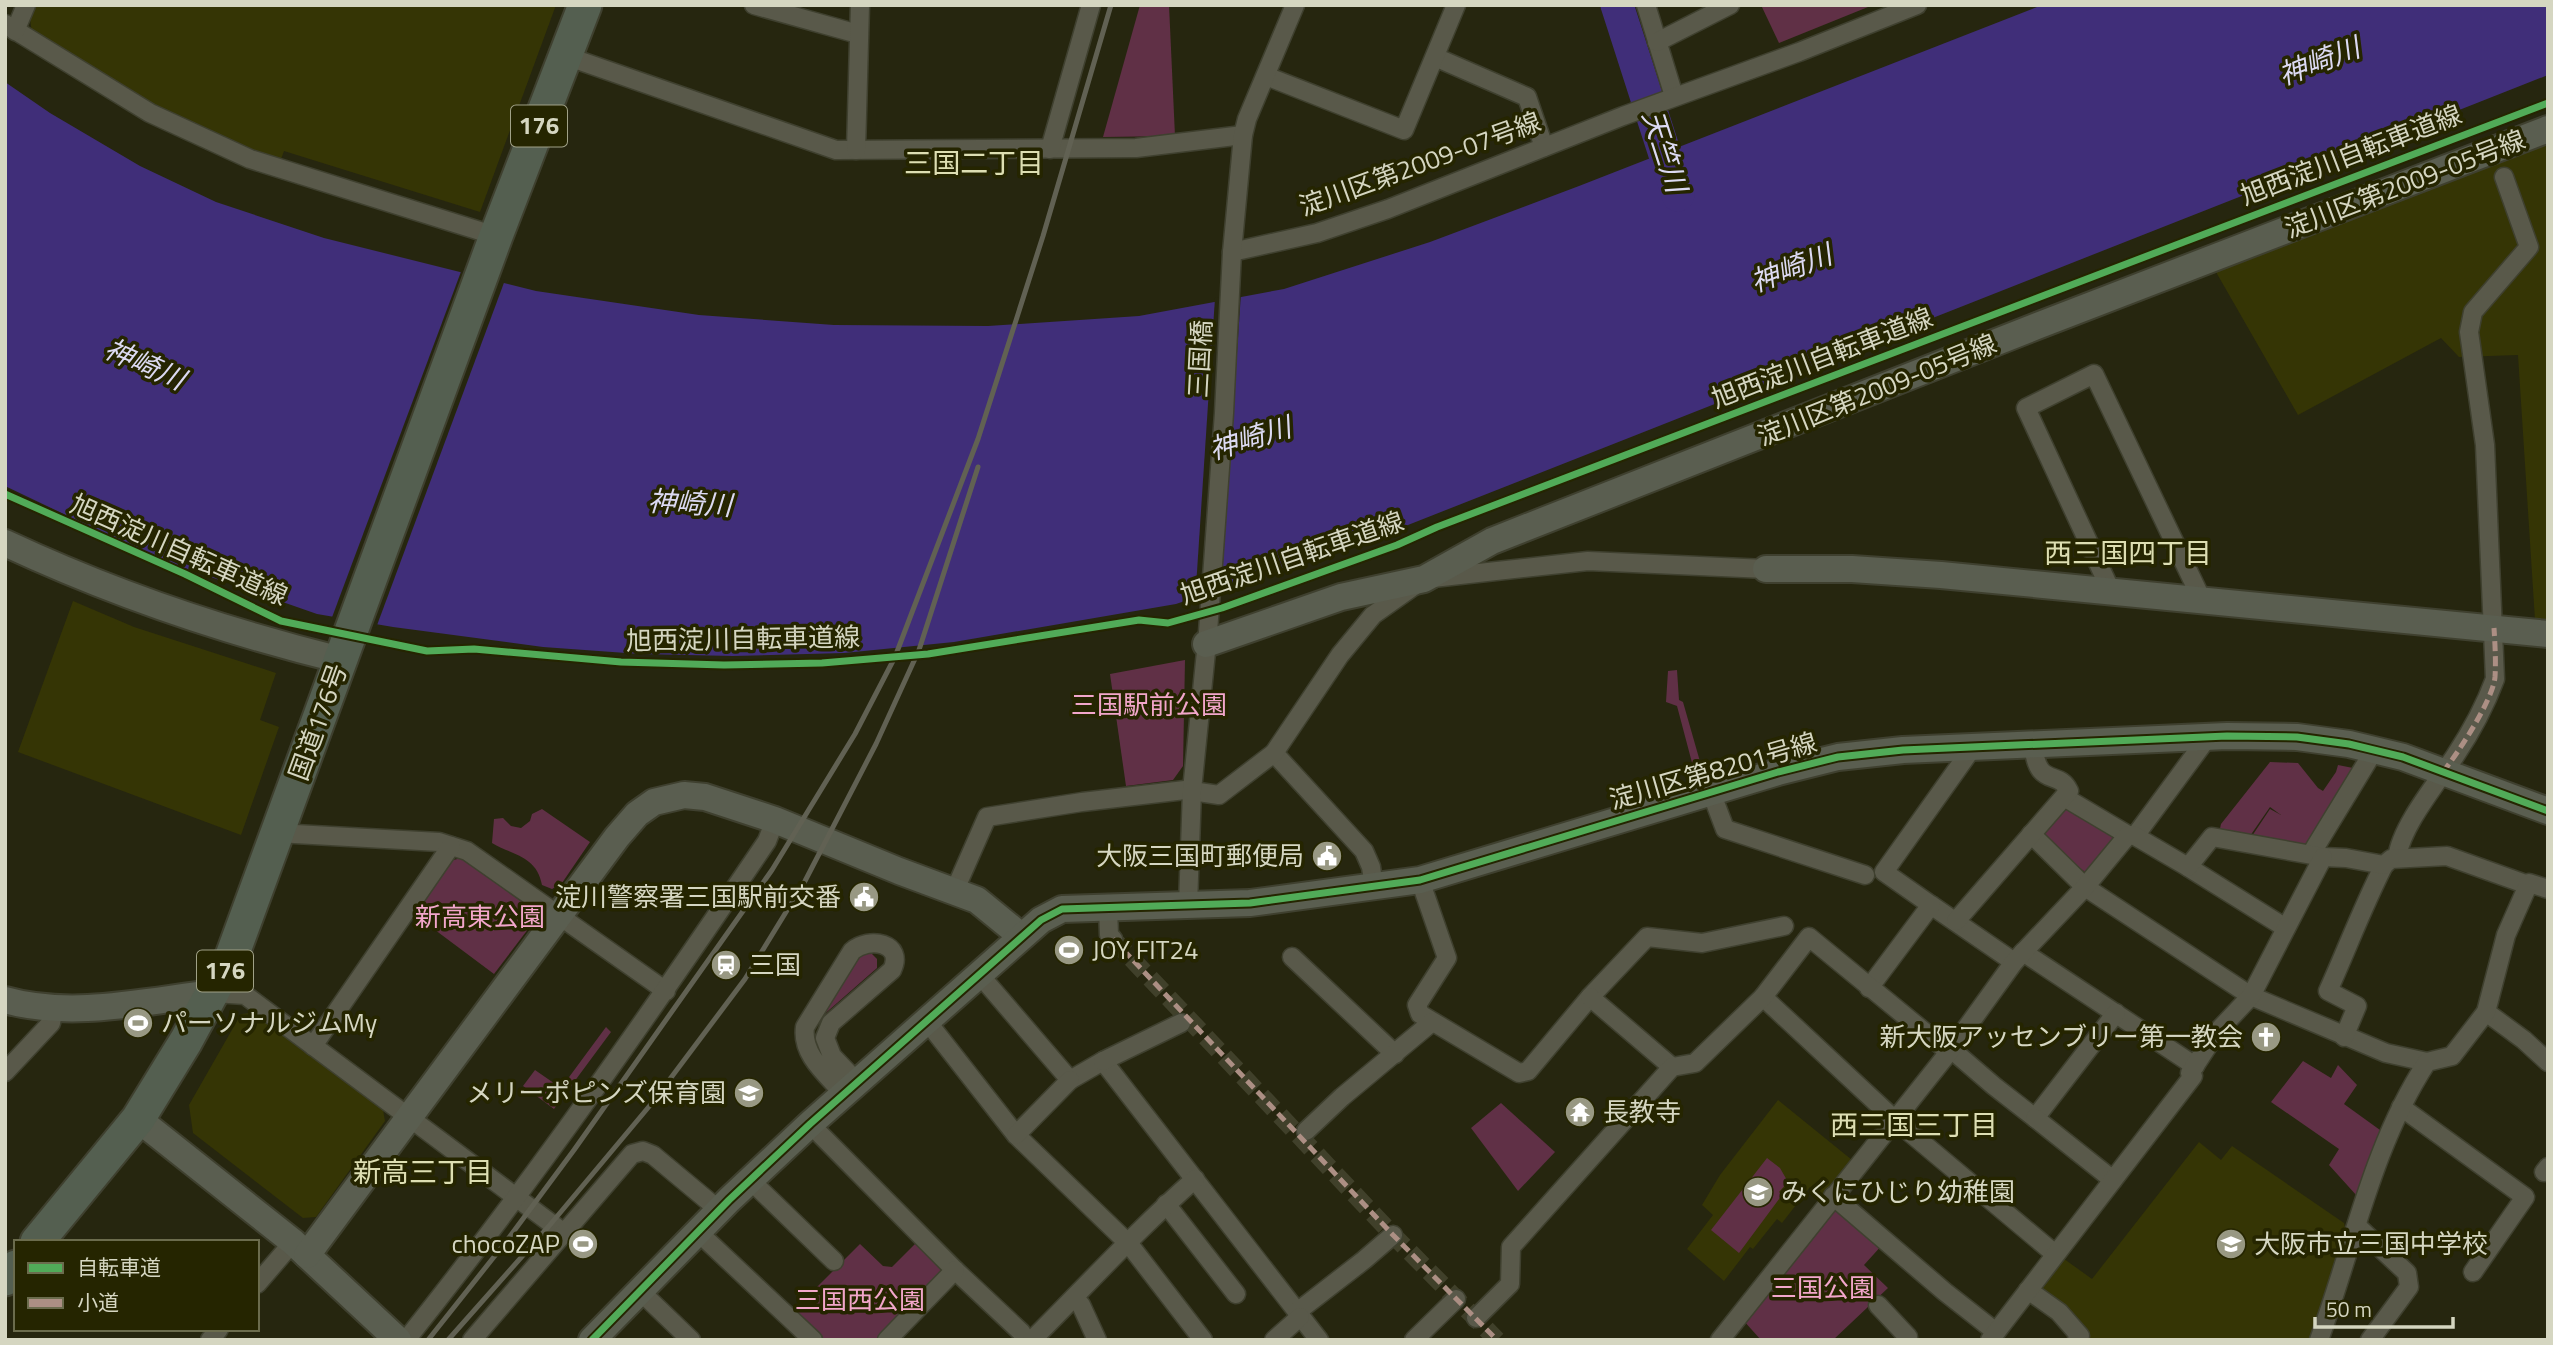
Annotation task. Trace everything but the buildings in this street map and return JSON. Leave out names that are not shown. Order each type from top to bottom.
[{"type":"highway","name":"国道176号","points":[[39,1240],[138,1119],[214,993],[232,956],[494,242],[584,5]]},
{"type":"street","points":[[26,5],[10,27],[150,113],[250,159],[494,242]]},
{"type":"street","points":[[754,5],[859,34]]},
{"type":"street","points":[[856,150],[860,5]]},
{"type":"street","points":[[1050,149],[1091,5]]},
{"type":"street","name":"三国橋","points":[[1188,905],[1192,790],[1207,638],[1224,413],[1232,255],[1243,135],[1247,119],[1295,5]]},
{"type":"street","points":[[1266,76],[1404,130],[1456,5]]},
{"type":"street","points":[[1647,5],[1672,97]]},
{"type":"street","points":[[1657,42],[1730,5]]},
{"type":"street","name":"淀川区第2009-07号線","points":[[1232,255],[1317,233],[1388,209],[1672,97],[1799,52],[1917,5]]},
{"type":"street","points":[[566,56],[836,150],[1136,148],[1243,135]]},
{"type":"street","points":[[1435,57],[1527,97],[1544,147]]},
{"type":"street","name":"淀川区第2009-05号線","points":[[1207,638],[1341,597],[1424,579],[1492,541],[2037,326],[2548,129]]},
{"type":"street","points":[[2344,1037],[2357,1006],[2328,991],[2359,923],[2366,901],[2459,749],[2495,679],[2485,445],[2469,332],[2473,312],[2529,247],[2504,177]]},
{"type":"street","points":[[2111,591],[2026,408],[2094,374],[2202,600]]},
{"type":"street","points":[[5,543],[57,567],[242,632],[343,653]]},
{"type":"street","points":[[954,892],[987,817],[1082,802],[1192,790],[1219,795],[1274,753],[1340,655],[1373,615],[1424,579],[1588,561],[1888,571],[2548,634]]},
{"type":"street","points":[[1720,1340],[1950,1050],[2019,957],[2132,835],[2208,737]]},
{"type":"street","name":"淀川区第8201号線","points":[[596,1338],[639,1290],[719,1210],[850,1087],[1021,936],[1041,920],[1062,909],[1250,903],[1420,880],[1788,769],[1838,757],[1903,750],[2208,737],[2323,739],[2375,749],[2548,811]]},
{"type":"street","points":[[1956,921],[2068,791],[2066,785],[2042,773],[2035,763],[2033,745]]},
{"type":"street","points":[[1973,747],[1884,872],[1956,921],[2116,1013],[2195,1066]]},
{"type":"street","points":[[1833,1196],[1993,1336],[2193,1076],[2190,1073],[2217,1032],[2251,996],[2286,928],[2317,856],[2375,749]]},
{"type":"street","points":[[1274,753],[1364,852],[1371,867],[1374,887]]},
{"type":"street","points":[[1711,792],[1725,829],[1865,875]]},
{"type":"street","points":[[259,1282],[300,1249],[408,1117],[623,828],[654,802],[674,796],[695,795],[775,820],[982,903],[1021,936]]},
{"type":"street","points":[[2064,797],[2188,867],[2286,928]]},
{"type":"street","points":[[406,1340],[466,1266],[666,991],[767,841],[775,820]]},
{"type":"street","points":[[277,833],[439,842],[467,851],[666,991]]},
{"type":"street","points":[[2031,834],[2085,887],[2251,996],[2386,1053],[2427,1062],[2452,1056],[2486,1012],[2507,935],[2528,885]]},
{"type":"street","points":[[2188,867],[2211,837],[2317,856],[2390,862],[2448,856],[2528,885],[2529,883],[2548,889]]},
{"type":"street","points":[[313,1046],[451,846]]},
{"type":"street","points":[[1420,880],[1447,958],[1417,1005],[1420,1014],[1519,1073],[1528,1071],[1590,998],[1647,937],[1702,943],[1784,926]]},
{"type":"street","points":[[1869,988],[1931,905]]},
{"type":"street","points":[[1108,908],[1109,935],[1113,939]]},
{"type":"street","points":[[1476,1318],[1510,1284],[1511,1247],[1672,1067],[1695,1063],[1763,997],[1809,937],[1869,988],[2113,1180]]},
{"type":"street","points":[[864,943],[878,943],[892,953],[892,970],[831,1023],[825,1038],[850,1087],[807,1049],[805,1027],[852,951],[864,943]]},
{"type":"street","points":[[1292,957],[1395,1054]]},
{"type":"street","points":[[979,974],[1070,1080]]},
{"type":"street","points":[[5,1000],[54,1008],[214,993],[245,995],[564,1233]]},
{"type":"street","points":[[1763,997],[1895,1120],[2055,1254]]},
{"type":"street","points":[[1590,998],[1672,1067]]},
{"type":"street","points":[[5,1072],[51,1023],[54,1008]]},
{"type":"street","points":[[2486,1012],[2548,1062]]},
{"type":"street","points":[[2035,1118],[2116,1013]]},
{"type":"street","points":[[926,1020],[1016,1135],[1129,1244],[1203,1340]]},
{"type":"street","points":[[1306,1131],[1342,1097],[1432,1022]]},
{"type":"street","points":[[1016,1135],[1070,1080],[1181,1023]]},
{"type":"street","points":[[1103,1061],[1319,1340]]},
{"type":"street","points":[[2326,1337],[2377,1166],[2401,1107],[2427,1062]]},
{"type":"street","points":[[2401,1107],[2525,1197],[2473,1272]]},
{"type":"street","points":[[138,1119],[300,1249],[398,1340]]},
{"type":"street","points":[[810,1124],[1021,1332],[1026,1340]]},
{"type":"street","points":[[472,1340],[629,1156],[639,1151],[653,1155],[719,1210]]},
{"type":"street","points":[[1032,1340],[1166,1204],[1195,1179]]},
{"type":"street","points":[[750,1180],[834,1261]]},
{"type":"street","points":[[1166,1204],[1236,1294]]},
{"type":"street","points":[[2357,1226],[2407,1273],[2409,1287],[2370,1340]]},
{"type":"street","points":[[698,1231],[813,1340]]},
{"type":"street","points":[[1274,1340],[1298,1315],[1393,1235]]},
{"type":"street","points":[[887,1340],[956,1270]]},
{"type":"street","points":[[639,1290],[691,1340]]},
{"type":"street","points":[[2028,1290],[2059,1312],[2080,1336],[2077,1340]]},
{"type":"street","points":[[1074,1297],[1081,1305],[1097,1340]]},
{"type":"street","points":[[1414,1340],[1456,1299]]},
{"type":"street","points":[[1878,1305],[1911,1339]]},
{"type":"shaded area","points":[[35,5],[556,5],[480,212],[284,151],[280,162],[153,106],[32,34],[30,18]]},
{"type":"shaded area","points":[[2548,140],[2548,622],[2535,620],[2518,355],[2459,357],[2441,338],[2298,415],[2216,272]]},
{"type":"shaded area","points":[[73,601],[134,627],[276,673],[260,720],[279,727],[241,835],[18,752]]},
{"type":"shaded area","points":[[252,1013],[383,1110],[385,1121],[316,1217],[303,1218],[193,1133],[189,1105],[241,1014]]},
{"type":"shaded area","name":"みくにひじり幼稚園","points":[[1778,1100],[1852,1160],[1824,1198],[1810,1187],[1782,1223],[1777,1219],[1753,1249],[1750,1247],[1724,1281],[1687,1249],[1713,1215],[1702,1205],[1720,1175]]},
{"type":"shaded area","name":"大阪市立三国中学校","points":[[2199,1142],[2221,1160],[2232,1146],[2344,1223],[2346,1232],[2311,1340],[2079,1340],[2033,1291],[2060,1256],[2092,1279]]},
{"type":"green space","points":[[1140,5],[1169,5],[1175,136],[1103,137]]},
{"type":"green space","points":[[1761,5],[1873,5],[1779,43]]},
{"type":"green space","name":"三国駅前公園","points":[[1185,660],[1183,766],[1173,780],[1126,786],[1110,674]]},
{"type":"green space","points":[[1677,670],[1679,700],[1683,702],[1703,772],[1695,774],[1677,706],[1666,702],[1668,671]]},
{"type":"green space","points":[[2270,762],[2298,763],[2323,791],[2338,765],[2358,769],[2305,848],[2252,836],[2270,809],[2281,815],[2270,807],[2250,836],[2219,833],[2221,824]]},
{"type":"green space","points":[[2063,805],[2119,837],[2085,872],[2038,834]]},
{"type":"green space","points":[[542,809],[590,842],[562,883],[552,889],[542,885],[539,875],[529,862],[492,843],[494,819],[503,818],[511,826],[521,828],[530,821],[532,814]]},
{"type":"green space","name":"新高東公園","points":[[462,858],[533,910],[535,920],[494,974],[415,915],[453,860]]},
{"type":"green space","points":[[870,952],[877,959],[877,968],[820,1018],[860,953]]},
{"type":"green space","points":[[606,1027],[611,1032],[554,1109],[523,1086],[535,1070],[561,1088]]},
{"type":"green space","points":[[2303,1061],[2331,1078],[2338,1065],[2357,1085],[2344,1104],[2380,1130],[2357,1196],[2329,1165],[2339,1149],[2271,1102]]},
{"type":"green space","points":[[1501,1103],[1555,1152],[1518,1191],[1471,1128]]},
{"type":"green space","points":[[1767,1158],[1780,1168],[1788,1182],[1779,1192],[1782,1195],[1739,1253],[1711,1230]]},
{"type":"green space","name":"三国公園","points":[[1835,1203],[1883,1244],[1864,1265],[1888,1288],[1833,1340],[1761,1340],[1743,1320]]},
{"type":"green space","name":"三国西公園","points":[[860,1244],[883,1266],[892,1267],[915,1244],[946,1274],[881,1340],[821,1340],[792,1312]]},
{"type":"water","name":"神崎川","points":[[2042,5],[2548,5],[2548,75],[1408,525],[1176,604],[954,642],[844,653],[733,656],[640,654],[543,647],[393,627],[317,614],[156,558],[5,486],[5,82],[50,113],[140,166],[216,202],[324,238],[536,291],[699,315],[834,325],[988,326],[1139,316],[1284,289],[1430,242]]},
{"type":"pier","points":[[462,269],[505,280],[376,628],[331,620]]},
{"type":"pier","points":[[1241,293],[1221,593],[1195,602],[1215,298]]},
{"type":"waterway","name":"天竺川","points":[[1617,5],[1678,195]]},
{"type":"tunnel","points":[[1113,939],[1393,1235],[1497,1340]]},
{"type":"railway","points":[[428,1340],[574,1150],[772,870],[855,734],[895,657],[978,439],[1043,236],[1111,5]]},
{"type":"railway","points":[[448,1340],[549,1226],[652,1103],[745,979],[805,881],[876,744],[919,650],[978,467]]},
{"type":"marked path","points":[[2443,772],[2474,726],[2493,687],[2494,628]]},
{"type":"marked path","points":[[1113,939],[1393,1235],[1497,1340]]},
{"type":"cycle path","name":"旭西淀川自転車道線","points":[[5,494],[185,574],[281,621],[427,651],[474,649],[621,662],[724,665],[822,663],[928,654],[1139,620],[1168,623],[1222,608],[1397,545],[1437,527],[2548,103]]},
{"type":"cycle path","points":[[592,1340],[729,1200],[810,1124],[1041,920],[1062,909],[1250,903],[1420,880],[1778,772],[1838,757],[1903,750],[2227,736],[2297,737],[2349,744],[2403,757],[2548,811]]},
{"type":"place","name":"大阪三国町郵便局","points":[[1327,856]]},
{"type":"place","name":"淀川警察署三国駅前交番","points":[[864,897]]},
{"type":"place","name":"JOY FIT24","points":[[1069,950]]},
{"type":"place","name":"三国","points":[[726,965]]},
{"type":"place","name":"パーソナルジムMy","points":[[138,1023]]},
{"type":"place","name":"新大阪アッセンブリー第一教会","points":[[2266,1037]]},
{"type":"place","name":"メリーポピンズ保育園","points":[[749,1093]]},
{"type":"place","name":"長教寺","points":[[1580,1112]]},
{"type":"place","name":"みくにひじり幼稚園","points":[[1758,1192]]},
{"type":"place","name":"chocoZAP","points":[[583,1244]]},
{"type":"place","name":"大阪市立三国中学校","points":[[2231,1244]]},
{"type":"district","name":"三国二丁目","points":[[974,163]]},
{"type":"district","name":"西三国四丁目","points":[[2128,553]]},
{"type":"district","name":"西三国三丁目","points":[[1914,1125]]},
{"type":"district","name":"新高三丁目","points":[[423,1172]]}]
